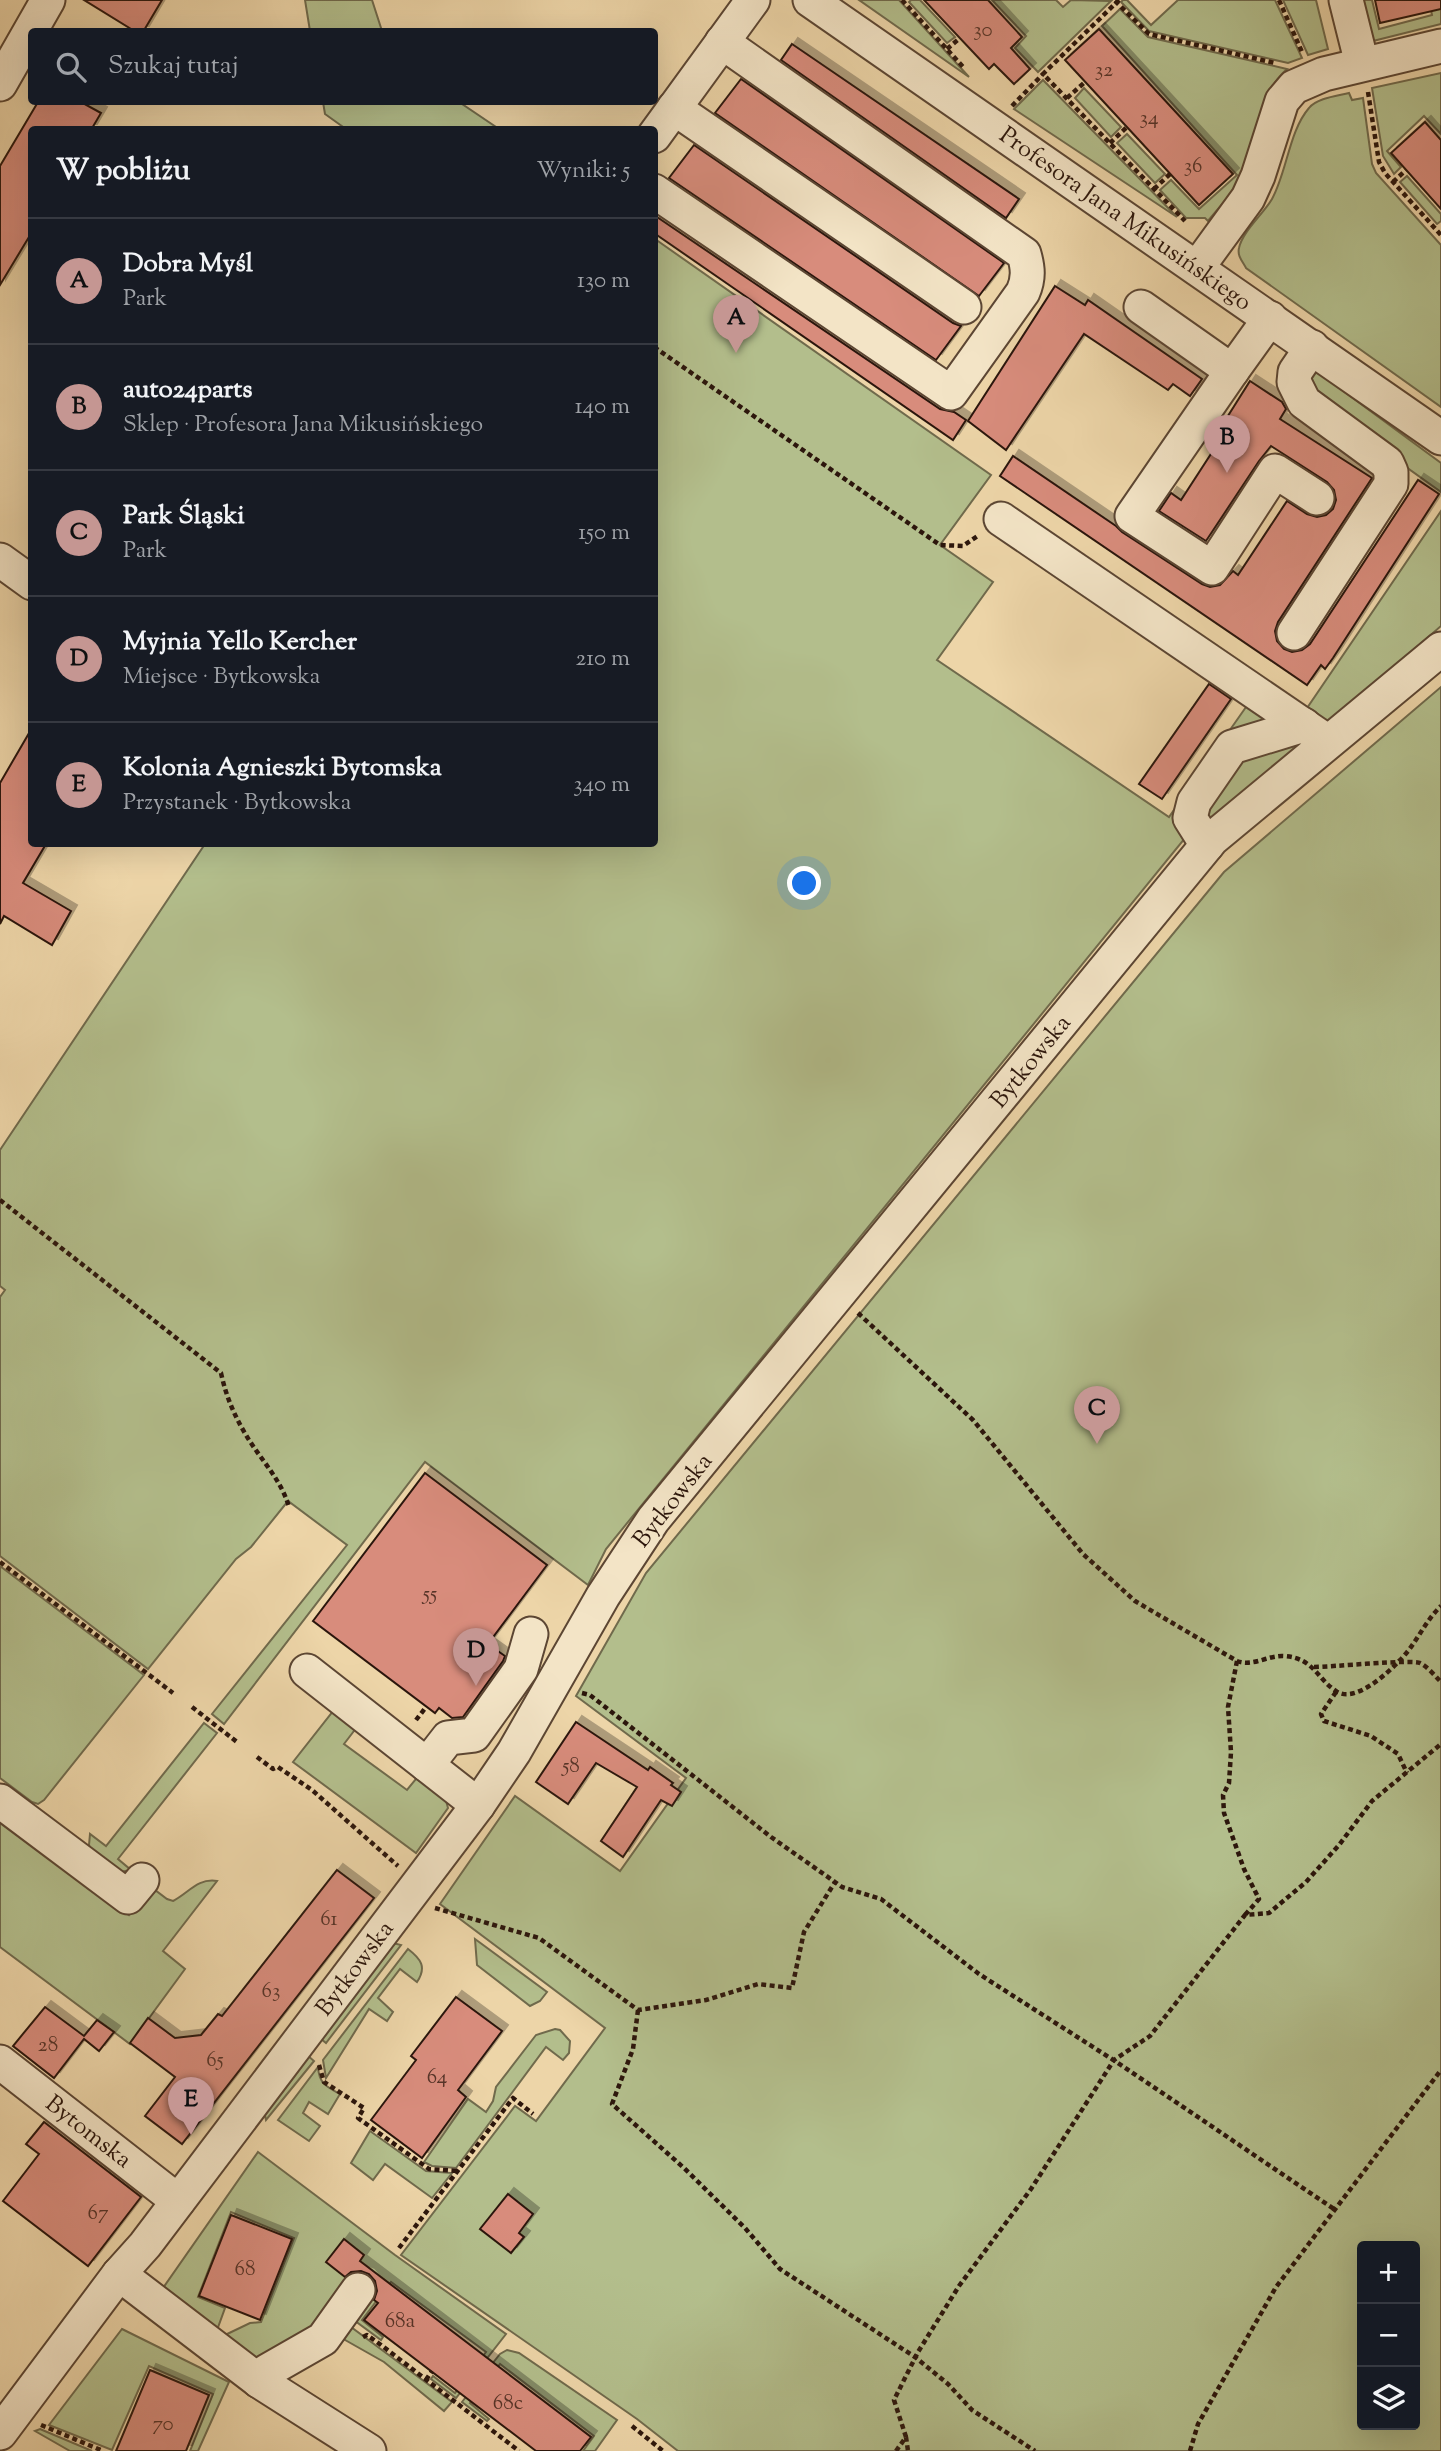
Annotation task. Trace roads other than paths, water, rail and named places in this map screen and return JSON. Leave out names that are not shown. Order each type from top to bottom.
[{"type":"street","points":[[32,28],[48,0]]},
{"type":"street","points":[[658,130],[752,0]]},
{"type":"street","name":"Profesora Jana Mikusińskiego","points":[[810,0],[1441,438]]},
{"type":"street","points":[[1346,0],[1362,64]]},
{"type":"street","points":[[0,84],[28,35]]},
{"type":"street","points":[[658,194],[951,394],[1023,292],[1027,282],[1024,254],[722,42]]},
{"type":"street","points":[[1197,268],[1248,198],[1258,176],[1282,101],[1294,87],[1310,79],[1362,64],[1441,46]]},
{"type":"street","points":[[674,108],[964,307]]},
{"type":"street","points":[[1141,307],[1232,371]]},
{"type":"street","points":[[1270,318],[1132,516],[1212,568],[1275,471],[1317,498]]},
{"type":"street","points":[[1294,633],[1391,484],[1391,472],[1387,463],[1312,410],[1299,395],[1294,382],[1295,372],[1312,347]]},
{"type":"street","points":[[1001,519],[1316,733]]},
{"type":"street","points":[[0,560],[28,580]]},
{"type":"street","name":"Bytkowska","points":[[0,2433],[478,1805],[514,1752],[603,1596],[653,1520],[1207,845],[1316,733],[1441,649]]},
{"type":"street","points":[[1207,845],[1190,818],[1194,802],[1232,747],[1316,733]]},
{"type":"street","points":[[427,1765],[448,1738],[474,1735],[521,1669],[531,1634]]},
{"type":"street","points":[[307,1671],[478,1805]]},
{"type":"street","points":[[0,1801],[128,1897],[142,1880]]},
{"type":"street","name":"Bytomska","points":[[0,2062],[177,2201]]},
{"type":"street","points":[[119,2274],[259,2381],[369,2451]]},
{"type":"street","points":[[259,2381],[267,2371],[323,2339],[358,2290]]},
{"type":"place","name":"Dobra Myśl","points":[[736,353]]},
{"type":"place","name":"auto24parts","points":[[1227,473]]},
{"type":"place","name":"Park Śląski","points":[[1097,1444]]},
{"type":"place","name":"Myjnia Yello Kercher","points":[[476,1686]]},
{"type":"place","name":"Kolonia Agnieszki Bytomska","points":[[191,2135]]}]
